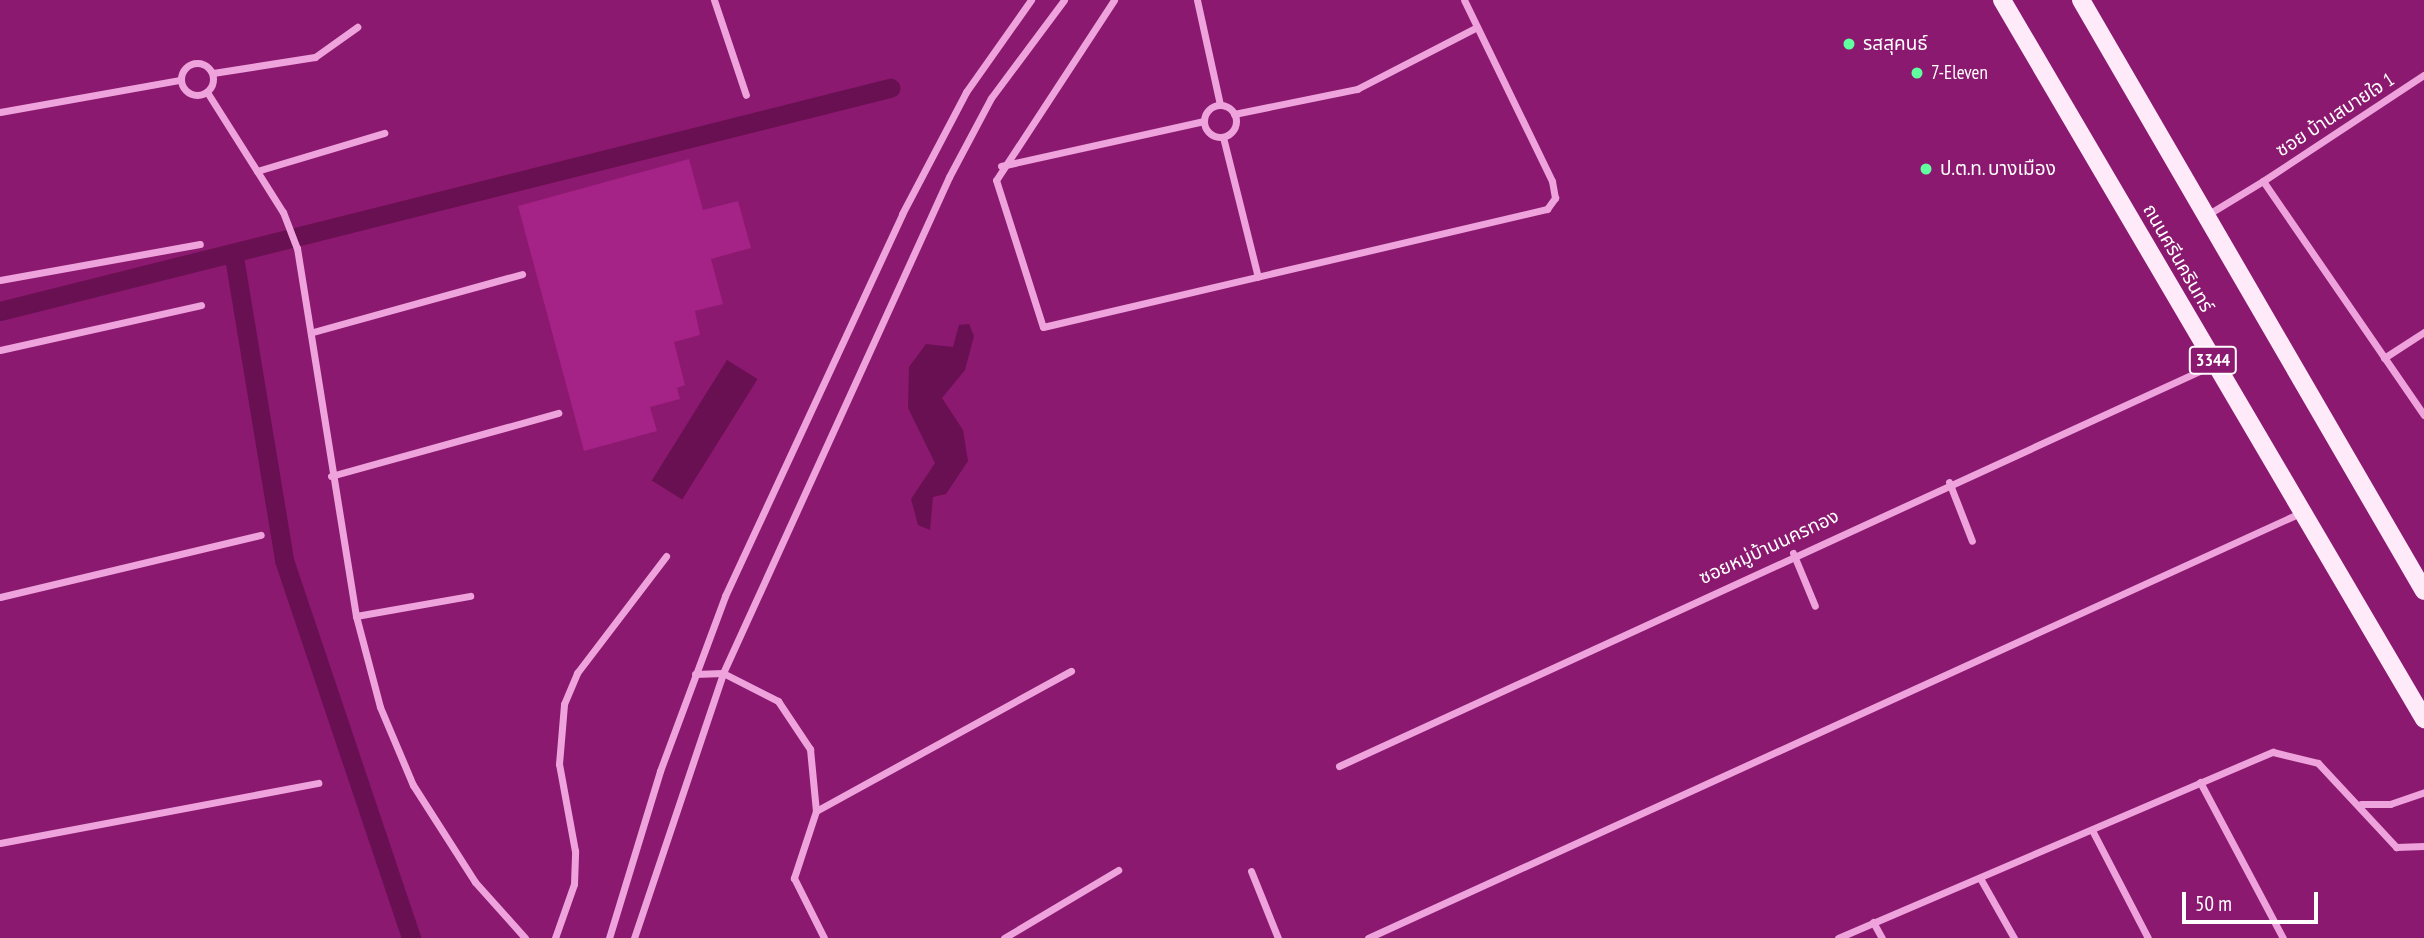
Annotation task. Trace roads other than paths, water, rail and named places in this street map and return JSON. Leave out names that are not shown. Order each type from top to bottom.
[{"type":"main road","name":"ถนนศรีนครินทร์","points":[[2002,0],[2424,719]]},
{"type":"main road","points":[[2081,0],[2424,591]]},
{"type":"street","points":[[714,0],[746,95]]},
{"type":"street","points":[[609,938],[695,674],[902,214],[966,92],[1031,0]]},
{"type":"street","points":[[634,938],[723,673],[949,177],[991,98],[1063,0]]},
{"type":"street","points":[[1114,0],[1000,166],[995,191],[1039,326],[1547,209],[1555,198],[1552,181],[1464,0]]},
{"type":"street","points":[[1196,0],[1220,105],[1234,114],[1357,89],[1477,27]]},
{"type":"street","points":[[0,112],[180,80],[196,62],[213,73],[314,57],[357,27]]},
{"type":"street","points":[[213,73],[207,93],[283,212],[299,261],[313,332],[331,476],[356,616],[380,707],[413,785],[475,881],[525,938]]},
{"type":"street","name":"ซอย บ้านสบายใจ 1","points":[[2206,216],[2424,75]]},
{"type":"street","points":[[180,80],[187,93],[207,93]]},
{"type":"street","points":[[1000,166],[1204,121],[1220,105]]},
{"type":"street","points":[[1223,137],[1234,128],[1234,114]]},
{"type":"street","points":[[1204,121],[1210,134],[1223,137]]},
{"type":"street","points":[[257,171],[384,132]]},
{"type":"street","points":[[1223,137],[1258,277]]},
{"type":"street","points":[[2263,181],[2424,415]]},
{"type":"street","points":[[0,280],[200,244]]},
{"type":"street","points":[[313,332],[522,274]]},
{"type":"street","points":[[0,350],[201,305]]},
{"type":"street","points":[[2384,358],[2424,332]]},
{"type":"street","name":"ซอยหมู่บ้านนครทอง","points":[[1339,765],[1793,553],[2215,364]]},
{"type":"street","points":[[331,476],[558,413]]},
{"type":"street","points":[[1949,482],[1972,541]]},
{"type":"street","points":[[1368,938],[2301,513]]},
{"type":"street","points":[[0,597],[261,535]]},
{"type":"street","points":[[1793,553],[1815,606]]},
{"type":"street","points":[[555,938],[574,884],[575,851],[559,764],[564,704],[577,673],[666,556]]},
{"type":"street","points":[[356,616],[470,596]]},
{"type":"street","points":[[816,811],[1071,671]]},
{"type":"street","points":[[695,674],[723,673],[778,701],[796,720],[810,749],[816,811],[794,878],[824,938]]},
{"type":"street","points":[[1838,938],[2093,832],[2200,782],[2273,752],[2318,763],[2361,804],[2396,847],[2424,846]]},
{"type":"street","points":[[2200,782],[2283,938]]},
{"type":"street","points":[[0,843],[318,783]]},
{"type":"street","points":[[2361,804],[2390,804],[2424,792]]},
{"type":"street","points":[[2093,832],[2148,938]]},
{"type":"street","points":[[1004,938],[1118,870]]},
{"type":"street","points":[[1251,871],[1278,938]]},
{"type":"street","points":[[1980,878],[2014,938]]},
{"type":"street","points":[[1873,922],[1882,938]]},
{"type":"waterway","points":[[0,311],[890,88]]},
{"type":"waterway","points":[[234,257],[284,560],[411,938]]},
{"type":"place","name":"รสสุคนธ์","points":[[1849,44]]},
{"type":"place","name":"7-Eleven","points":[[1917,73]]},
{"type":"place","name":"ป.ต.ท. บางเมือง","points":[[1926,169]]}]
